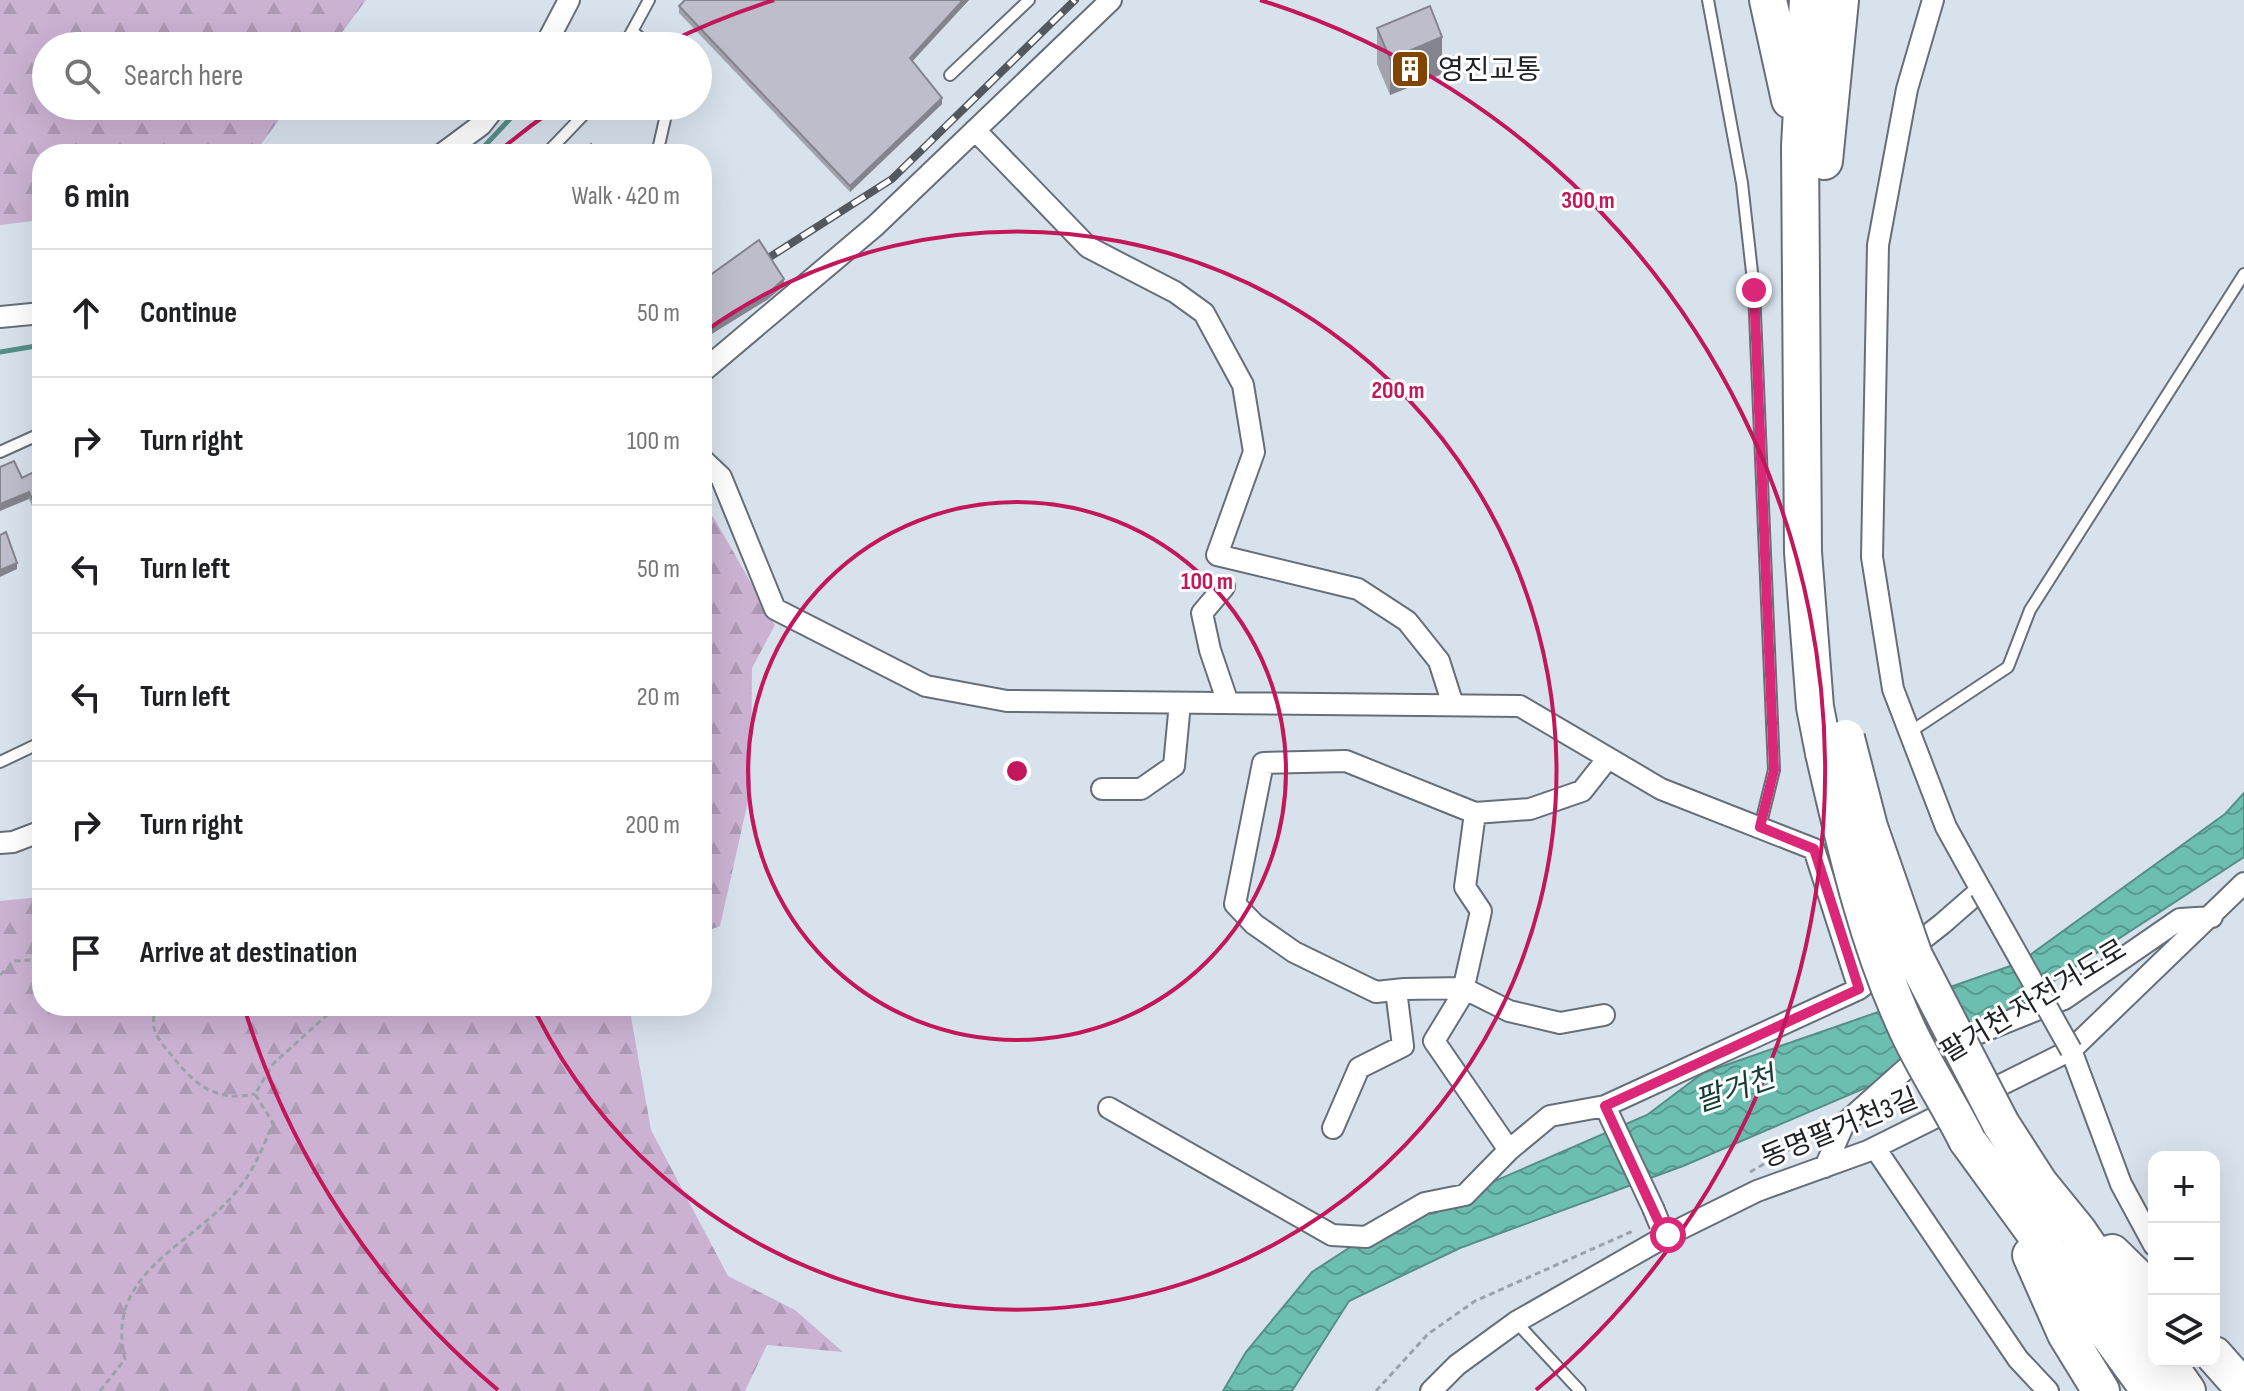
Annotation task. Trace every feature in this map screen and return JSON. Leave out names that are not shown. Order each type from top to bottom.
[{"type":"highway","points":[[1768,0],[1812,154]]},
{"type":"highway","points":[[1808,0],[1812,154],[1803,552],[1815,707],[1856,783],[1881,867],[1914,956],[2001,1124],[2039,1183],[2078,1231],[2148,1334]]},
{"type":"highway","points":[[1812,154],[1826,0]]},
{"type":"highway","points":[[1812,154],[1840,0]]},
{"type":"highway","points":[[1835,746],[1846,847],[1873,944],[1909,1034],[1967,1140],[2150,1391]]},
{"type":"highway","points":[[2039,1183],[2148,1288]]},
{"type":"highway","points":[[2001,1188],[2066,1334],[2101,1391]]},
{"type":"highway","points":[[2220,1362],[2244,1389]]},
{"type":"highway","points":[[2170,1367],[2187,1391]]},
{"type":"street","points":[[552,32],[569,0]]},
{"type":"street","points":[[712,364],[875,226],[1111,0]]},
{"type":"street","points":[[1933,0],[1907,89],[1878,245],[1872,557],[1893,689],[1946,827],[2071,1050],[2121,1184],[2148,1234]]},
{"type":"street","points":[[455,144],[485,120]]},
{"type":"street","points":[[975,130],[1088,247],[1175,292],[1204,313],[1243,385],[1254,452],[1217,555],[1358,589],[1407,621],[1439,661],[1453,705]]},
{"type":"street","points":[[0,317],[32,314]]},
{"type":"street","points":[[712,468],[721,477],[775,609],[926,686],[1007,701],[1520,706],[1661,789],[1814,849],[1859,989]]},
{"type":"street","points":[[1224,587],[1202,613],[1210,650],[1228,703]]},
{"type":"street","points":[[1102,789],[1141,789],[1174,766],[1180,703]]},
{"type":"street","points":[[1604,1015],[1560,1023],[1509,1011],[1463,988],[1376,992],[1294,952],[1254,924],[1235,904],[1263,763],[1346,761],[1475,813],[1530,809],[1582,791],[1608,758]]},
{"type":"street","points":[[1475,813],[1465,887],[1481,911],[1463,988],[1434,1041],[1509,1150]]},
{"type":"street","points":[[0,843],[32,835]]},
{"type":"street","name":"동명팔거천3길","points":[[1431,1391],[1457,1365],[1660,1223],[1875,1148],[2071,1050],[2244,883]]},
{"type":"street","points":[[1109,1108],[1332,1235],[1366,1237],[1425,1203],[1465,1195],[1509,1150],[1550,1116],[1605,1106],[1859,989],[1981,890]]},
{"type":"street","points":[[1825,1167],[1844,1124],[1919,1057],[2064,999],[2180,919],[2212,917]]},
{"type":"street","points":[[1333,1128],[1359,1068],[1403,1046],[1396,990]]},
{"type":"street","points":[[1605,1106],[1660,1223]]},
{"type":"street","points":[[1875,1148],[2018,1359],[2048,1391]]},
{"type":"lane","points":[[632,31],[649,0]]},
{"type":"lane","points":[[950,75],[1029,0]]},
{"type":"lane","points":[[1708,0],[1742,183],[1754,290],[1774,770],[1760,827]]},
{"type":"lane","points":[[556,144],[579,120]]},
{"type":"lane","points":[[659,144],[665,120]]},
{"type":"lane","points":[[1908,733],[2008,667],[2030,610],[2244,274]]},
{"type":"lane","points":[[0,452],[32,438]]},
{"type":"lane","points":[[0,762],[32,747]]},
{"type":"lane","points":[[1516,1322],[1580,1391]]},
{"type":"path","points":[[0,975],[15,961],[32,959]]},
{"type":"path","points":[[155,1016],[154,1029],[164,1046],[198,1085],[214,1092],[241,1097],[255,1094],[273,1064],[326,1016]]},
{"type":"path","points":[[100,1391],[125,1359],[119,1336],[129,1298],[151,1265],[204,1226],[242,1186],[261,1153],[273,1123],[255,1094]]},
{"type":"path","points":[[1744,1176],[1808,1136],[1823,1131]]},
{"type":"path","points":[[1376,1391],[1428,1334],[1475,1301],[1642,1238]]},
{"type":"green space","points":[[0,0],[366,0],[342,32],[32,32],[32,120],[279,120],[261,144],[32,144],[32,221],[0,225]]},
{"type":"green space","points":[[712,516],[775,625],[752,668],[751,788],[720,926],[712,929]]},
{"type":"green space","points":[[32,898],[32,1016],[631,1016],[651,1130],[728,1276],[795,1310],[843,1352],[767,1345],[745,1391],[0,1391],[0,901]]},
{"type":"water","name":"팔거천","points":[[2244,793],[2244,857],[2012,1008],[1919,1057],[1886,1079],[1683,1166],[1460,1248],[1349,1301],[1292,1391],[1223,1391],[1246,1352],[1312,1272],[1366,1237],[1647,1115],[1703,1073],[2019,963],[2225,814]]},
{"type":"building","points":[[685,0],[963,0],[910,58],[942,98],[850,186],[712,41],[712,32],[704,32],[679,6]]},
{"type":"building","points":[[1430,6],[1442,37],[1390,59],[1377,28]]},
{"type":"building","points":[[759,240],[784,279],[767,294],[712,328],[712,274]]},
{"type":"building","points":[[14,461],[22,478],[32,473],[32,499],[29,492],[0,504],[0,467]]},
{"type":"building","points":[[6,532],[17,563],[0,570],[0,535]]},
{"type":"waterway","points":[[486,144],[509,120]]},
{"type":"waterway","points":[[0,352],[32,347]]},
{"type":"railway","points":[[751,269],[892,179],[1075,0]]},
{"type":"place","name":"영진교통","points":[[1410,69]]},
{"type":"route","points":[[1668,1235],[1660,1225],[1605,1106],[1859,989],[1814,849],[1760,827],[1774,770],[1754,290]]}]
